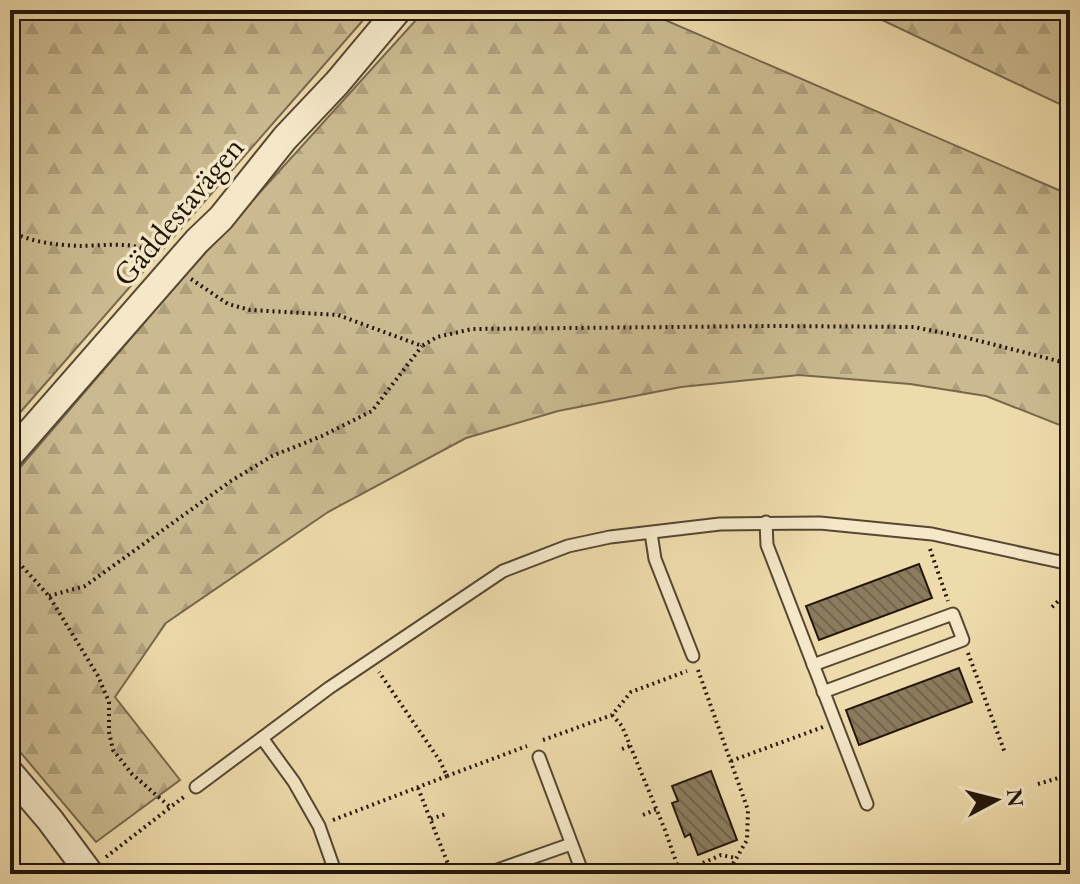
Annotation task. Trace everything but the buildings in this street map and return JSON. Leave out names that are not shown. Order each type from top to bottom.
[{"type":"street","name":"Gäddestavägen","points":[[10,455],[221,218],[276,148],[337,83],[398,10]]},
{"type":"street","points":[[10,773],[95,867]]},
{"type":"lane","points":[[766,522],[767,545],[867,804]]},
{"type":"lane","points":[[196,787],[370,660],[503,571],[568,546],[610,537],[720,524],[850,525],[932,534],[1070,564]]},
{"type":"lane","points":[[651,533],[655,559],[693,656]]},
{"type":"lane","points":[[813,665],[953,614],[963,640],[823,692]]},
{"type":"lane","points":[[262,738],[294,782],[319,826],[336,874]]},
{"type":"lane","points":[[539,757],[583,874]]},
{"type":"lane","points":[[486,874],[571,844]]},
{"type":"path","points":[[10,231],[25,239],[75,246],[147,248],[228,304],[250,310],[338,315],[422,346]]},
{"type":"path","points":[[49,596],[85,586],[231,481],[272,456],[372,411],[422,346],[437,337],[472,329],[914,327],[1070,364]]},
{"type":"path","points":[[932,534],[930,552],[953,614]]},
{"type":"path","points":[[10,553],[49,596],[98,676],[109,702],[109,732],[113,750],[132,774],[170,807]]},
{"type":"path","points":[[1052,607],[1070,590]]},
{"type":"path","points":[[963,640],[1005,753]]},
{"type":"path","points":[[370,660],[440,761],[447,776]]},
{"type":"path","points":[[319,826],[612,715],[631,692],[697,667],[748,810],[747,840],[727,874]]},
{"type":"path","points":[[612,715],[622,726],[680,873]]},
{"type":"path","points":[[731,761],[835,722]]},
{"type":"path","points":[[622,749],[630,746]]},
{"type":"path","points":[[1038,784],[1065,776],[1070,778]]},
{"type":"path","points":[[95,867],[196,787]]},
{"type":"path","points":[[418,788],[452,874]]},
{"type":"path","points":[[643,815],[657,809]]},
{"type":"path","points":[[431,819],[446,814]]},
{"type":"path","points":[[663,871],[680,873],[721,855],[736,858]]},
{"type":"green space","points":[[10,10],[372,10],[10,424]]},
{"type":"green space","points":[[425,10],[642,10],[1070,195],[1070,429],[986,396],[910,384],[799,375],[681,387],[558,411],[466,438],[328,512],[166,623],[115,697],[180,780],[96,842],[10,740],[10,479],[186,274]]},
{"type":"green space","points":[[861,10],[1070,10],[1070,109]]}]
